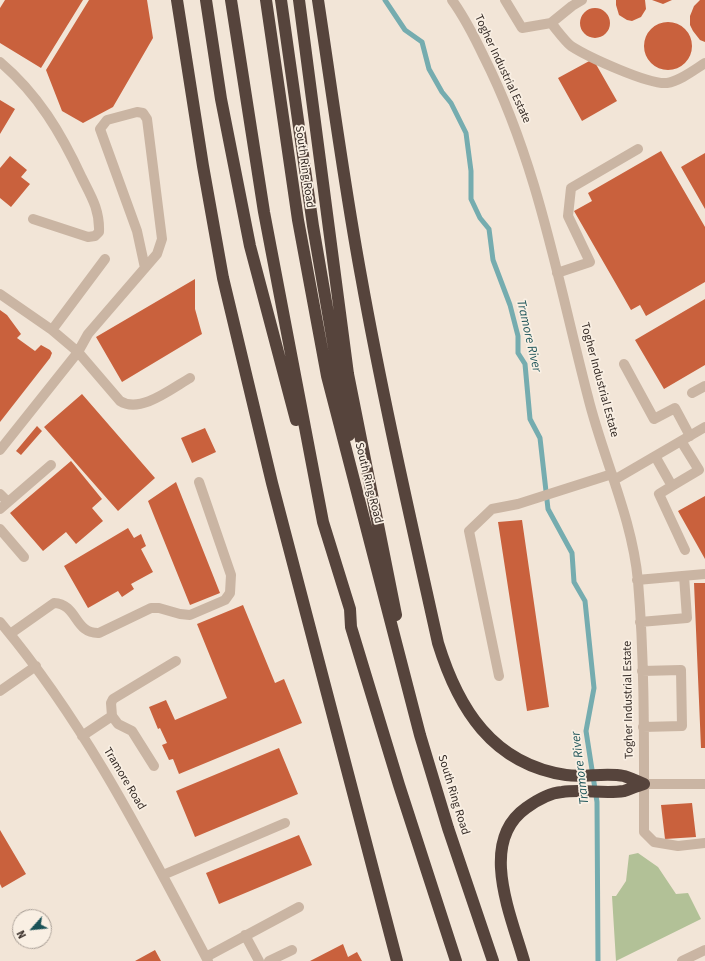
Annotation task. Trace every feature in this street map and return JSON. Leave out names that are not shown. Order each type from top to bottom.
[{"type":"highway","points":[[177,0],[222,278],[272,483],[397,961]]},
{"type":"highway","points":[[206,0],[221,99],[250,246],[323,522],[350,610],[351,627],[396,778],[456,961]]},
{"type":"highway","points":[[231,0],[264,212],[323,522]]},
{"type":"highway","name":"South Ring Road","points":[[266,0],[298,220],[326,368],[420,735],[448,828],[493,961]]},
{"type":"highway","points":[[282,0],[313,226],[366,529]]},
{"type":"highway","points":[[299,0],[348,374],[420,735]]},
{"type":"highway","points":[[318,0],[346,189],[363,285],[395,451],[438,643],[446,671],[470,717],[492,741],[517,758],[530,765],[566,775],[623,776],[644,784]]},
{"type":"highway","points":[[524,961],[502,881],[500,855],[506,832],[518,814],[537,800],[562,792],[624,790],[644,784]]},
{"type":"street","name":"Togher Industrial Estate","points":[[452,0],[472,33],[490,68],[516,129],[528,162],[588,399],[632,540],[638,580],[640,622],[644,832],[654,842],[678,846],[705,843]]},
{"type":"street","points":[[505,0],[522,28],[551,23],[582,0]]},
{"type":"street","points":[[551,23],[570,44],[581,51],[638,78],[653,82],[666,83],[674,81],[705,63]]},
{"type":"street","points":[[0,62],[30,90],[60,133],[99,213],[99,232],[95,236],[88,237],[32,219]]},
{"type":"street","points":[[0,450],[78,352],[88,334],[145,268],[157,254],[162,239],[147,119],[143,114],[137,112],[107,120],[100,130],[137,231],[145,268]]},
{"type":"street","points":[[557,273],[590,262],[568,216],[571,188],[638,149]]},
{"type":"street","points":[[52,330],[105,259]]},
{"type":"street","points":[[0,294],[52,330],[78,352],[120,401],[127,406],[143,404],[190,378]]},
{"type":"street","points":[[624,364],[654,419],[675,408],[685,438],[699,470],[659,494],[685,550]]},
{"type":"street","points":[[692,393],[705,386]]},
{"type":"street","points":[[499,676],[469,530],[492,510],[613,477],[655,456],[705,427]]},
{"type":"street","points":[[655,456],[672,486]]},
{"type":"street","points":[[2,501],[51,465]]},
{"type":"street","points":[[10,634],[54,604],[65,606],[84,629],[92,633],[99,633],[151,608],[159,608],[180,614],[190,615],[224,600],[230,592],[231,575],[199,482]]},
{"type":"street","points":[[0,529],[24,557]]},
{"type":"street","points":[[638,580],[705,574]]},
{"type":"street","points":[[640,622],[687,618],[684,576]]},
{"type":"street","name":"Tramore Road","points":[[0,622],[36,666],[82,736],[124,805],[207,959]]},
{"type":"street","points":[[154,766],[132,731],[118,724],[112,716],[111,703],[113,699],[176,661]]},
{"type":"street","points":[[0,691],[36,666]]},
{"type":"street","points":[[642,671],[681,670],[682,726],[643,727]]},
{"type":"street","points":[[82,736],[112,716]]},
{"type":"street","points":[[644,784],[705,784]]},
{"type":"street","points":[[163,875],[286,823]]},
{"type":"street","points":[[207,959],[245,935],[299,907]]},
{"type":"street","points":[[245,935],[259,961]]},
{"type":"street","points":[[269,961],[292,950]]},
{"type":"street","points":[[682,961],[705,950]]},
{"type":"green space","points":[[638,853],[658,867],[676,894],[688,893],[701,919],[616,961],[612,896],[616,896],[626,881],[629,855]]},
{"type":"building","points":[[5,0],[83,0],[41,68],[0,43],[0,8]]},
{"type":"building","points":[[89,0],[147,0],[153,38],[113,107],[83,123],[62,111],[46,70]]},
{"type":"building","points":[[616,0],[645,0],[646,9],[641,17],[632,21],[627,20],[619,15]]},
{"type":"building","points":[[652,0],[672,0],[663,4]]},
{"type":"building","points":[[700,0],[705,0],[705,42],[700,40],[690,25],[690,16],[694,6]]},
{"type":"building","points":[[595,8],[606,12],[610,23],[606,34],[595,38],[584,34],[580,23],[584,12]]},
{"type":"building","points":[[663,22],[673,22],[682,26],[688,32],[691,37],[691,55],[682,66],[673,70],[663,70],[654,66],[648,60],[644,51],[644,41],[648,32],[654,26]]},
{"type":"building","points":[[593,59],[617,101],[582,121],[558,78]]},
{"type":"building","points":[[0,100],[15,109],[0,134]]},
{"type":"building","points":[[661,151],[705,227],[705,282],[646,316],[640,305],[631,310],[574,211],[592,201],[588,193]]},
{"type":"building","points":[[705,153],[705,209],[681,167]]},
{"type":"building","points":[[10,156],[27,170],[21,177],[30,184],[11,207],[0,198],[0,168]]},
{"type":"building","points":[[195,279],[195,309],[202,334],[122,382],[96,337]]},
{"type":"building","points":[[705,299],[705,365],[664,389],[635,340]]},
{"type":"building","points":[[0,310],[7,315],[21,334],[17,338],[35,351],[41,345],[50,350],[52,353],[50,358],[0,422]]},
{"type":"building","points":[[82,394],[155,478],[118,511],[44,427]]},
{"type":"building","points":[[37,426],[42,431],[21,455],[16,451]]},
{"type":"building","points":[[205,428],[216,452],[192,463],[181,438]]},
{"type":"building","points":[[71,461],[102,499],[92,508],[103,521],[76,544],[66,532],[43,551],[10,513]]},
{"type":"building","points":[[176,482],[220,593],[190,605],[148,501]]},
{"type":"building","points":[[705,496],[705,559],[678,511]]},
{"type":"building","points":[[522,520],[549,707],[527,711],[498,522]]},
{"type":"building","points":[[128,528],[134,538],[141,534],[146,546],[141,549],[153,572],[131,584],[134,589],[122,597],[118,591],[88,608],[64,566]]},
{"type":"building","points":[[694,583],[705,583],[705,748],[701,748]]},
{"type":"building","points":[[243,605],[275,683],[284,679],[302,723],[179,774],[173,759],[169,760],[162,745],[167,743],[160,728],[158,729],[149,707],[166,700],[175,720],[227,698],[197,624]]},
{"type":"building","points":[[279,748],[298,794],[195,837],[176,791]]},
{"type":"building","points":[[692,803],[696,837],[665,839],[661,805]]},
{"type":"building","points":[[0,830],[26,874],[2,888],[0,884]]},
{"type":"building","points":[[299,835],[312,865],[219,904],[206,873]]},
{"type":"building","points":[[343,944],[348,957],[357,952],[362,961],[310,961]]},
{"type":"building","points":[[155,950],[161,961],[135,961]]},
{"type":"waterway","name":"Tramore River","points":[[385,0],[405,30],[422,42],[429,69],[442,92],[451,103],[466,133],[471,171],[471,199],[480,218],[489,229],[493,260],[510,305],[518,336],[518,353],[525,364],[530,419],[540,438],[548,509],[572,553],[574,582],[585,601],[594,688],[586,731],[597,802],[598,961]]}]
